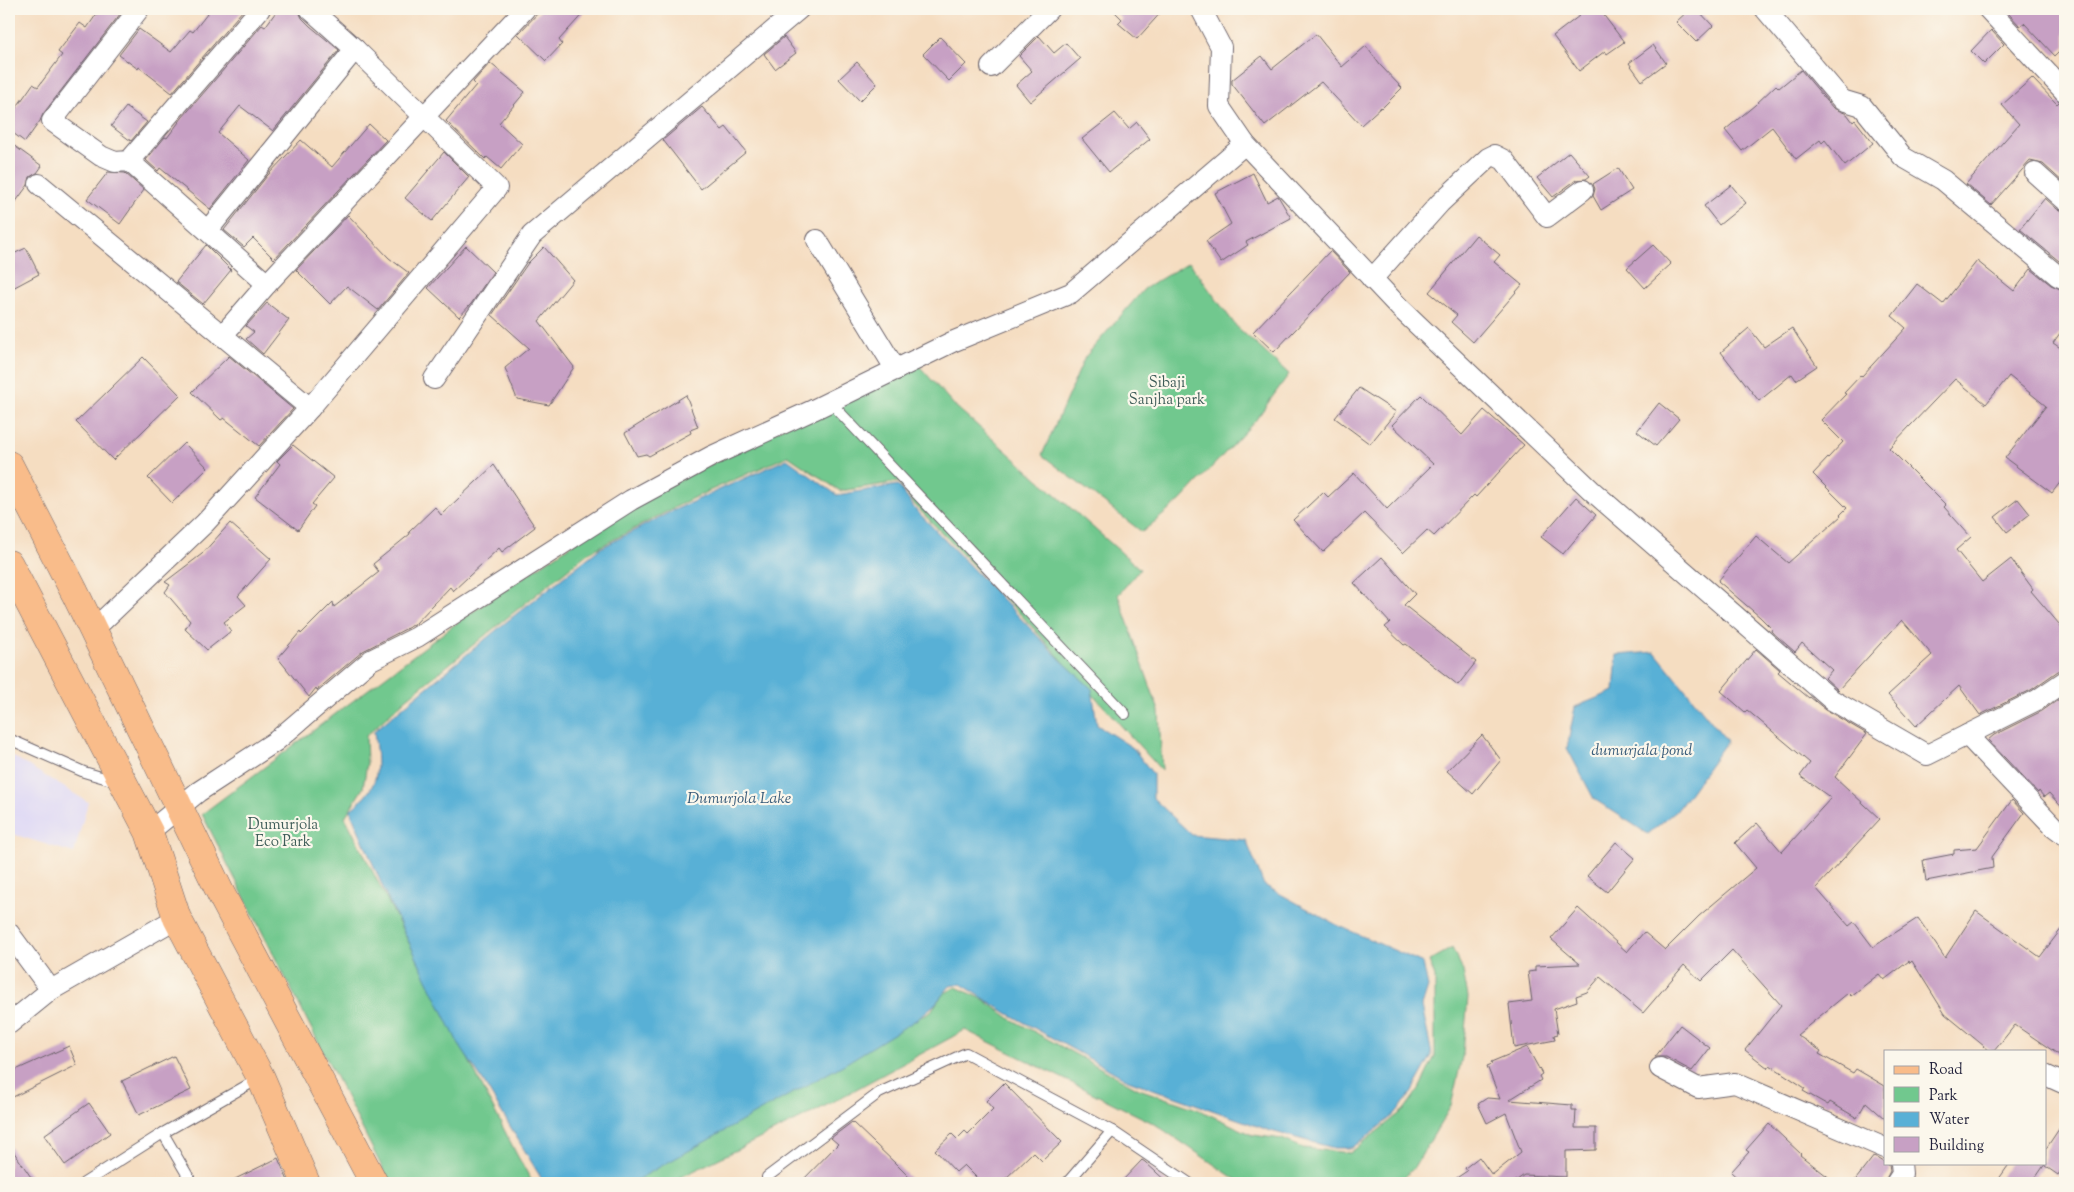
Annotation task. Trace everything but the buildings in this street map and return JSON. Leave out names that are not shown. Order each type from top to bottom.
[{"type":"main road","points":[[9,465],[93,630],[222,896],[374,1183]]},
{"type":"main road","points":[[9,564],[149,832],[177,918],[261,1078],[306,1183]]},
{"type":"street","points":[[139,9],[52,121],[101,156],[115,162],[129,161],[260,9]]},
{"type":"street","points":[[93,630],[205,523],[310,408],[497,188],[355,49],[310,9]]},
{"type":"street","points":[[222,336],[267,284],[525,9]]},
{"type":"street","points":[[434,379],[532,235],[799,9]]},
{"type":"street","points":[[991,67],[1049,9]]},
{"type":"street","points":[[1201,9],[1221,47],[1219,106],[1244,144],[1399,307],[1591,490],[1832,700],[1927,755],[2037,700],[2065,681]]},
{"type":"street","points":[[1765,9],[1842,100],[1862,106],[1903,157],[1943,180],[2036,259],[2058,276],[2065,279]]},
{"type":"street","points":[[1988,9],[2065,92]]},
{"type":"street","points":[[208,230],[355,49]]},
{"type":"street","points":[[149,832],[198,792],[276,741],[371,660],[417,637],[631,500],[712,456],[830,402],[952,342],[1071,293],[1244,144]]},
{"type":"street","points":[[1372,279],[1440,203],[1488,158],[1494,155],[1504,160],[1547,217],[1583,190]]},
{"type":"street","points":[[129,161],[267,284]]},
{"type":"street","points":[[2034,172],[2065,200]]},
{"type":"street","points":[[39,184],[310,408]]},
{"type":"street","points":[[818,240],[896,370]]},
{"type":"street","points":[[1967,735],[2054,826],[2065,835]]},
{"type":"street","points":[[9,1024],[51,990],[177,918]]},
{"type":"street","points":[[9,933],[51,990]]},
{"type":"street","points":[[1660,1068],[1698,1088],[1735,1083],[1884,1148]]},
{"type":"street","points":[[2046,1075],[2065,1084]]},
{"type":"street","points":[[1896,1183],[1902,1174],[1900,1164]]},
{"type":"lane","points":[[830,402],[1125,714]]},
{"type":"lane","points":[[9,739],[84,772],[124,784]]},
{"type":"lane","points":[[768,1183],[767,1177],[878,1093],[966,1053],[1112,1131],[1189,1183]]},
{"type":"lane","points":[[91,1181],[163,1134],[261,1078]]},
{"type":"lane","points":[[1067,1183],[1112,1131]]},
{"type":"lane","points":[[163,1134],[192,1183]]},
{"type":"shaded area","points":[[9,754],[88,802],[74,853],[9,833]]},
{"type":"green space","name":"Sibaji Sanjha park","points":[[1189,262],[1236,326],[1289,374],[1255,421],[1179,502],[1142,532],[1042,455],[1085,357],[1144,289]]},
{"type":"green space","name":"Dumurjola Eco Park","points":[[914,360],[954,405],[1140,569],[1118,595],[1159,711],[1162,771],[1023,617],[915,505],[899,482],[840,491],[788,456],[691,499],[588,553],[407,698],[366,736],[367,763],[363,788],[345,817],[533,1183],[390,1183],[202,814],[462,619],[624,509]]},
{"type":"green space","points":[[1452,948],[1463,971],[1468,997],[1463,1053],[1451,1106],[1414,1168],[1399,1183],[1241,1183],[1155,1124],[965,1030],[814,1112],[669,1183],[628,1183],[931,1011],[943,994],[956,987],[983,999],[1011,1019],[1139,1089],[1197,1109],[1253,1135],[1282,1139],[1303,1148],[1350,1153],[1404,1110],[1419,1089],[1435,1056],[1435,977],[1429,961]]},
{"type":"water","name":"Dumurjola Lake","points":[[787,459],[837,495],[898,485],[915,509],[1060,659],[1092,689],[1097,725],[1133,748],[1153,774],[1153,798],[1192,835],[1246,840],[1264,885],[1337,925],[1423,963],[1428,987],[1422,1006],[1432,1055],[1408,1098],[1394,1115],[1352,1148],[1334,1148],[1271,1131],[1128,1080],[1007,1013],[961,984],[950,986],[934,1005],[916,1020],[843,1065],[631,1183],[544,1183],[483,1081],[459,1045],[387,897],[350,810],[368,792],[376,775],[377,755],[374,731],[506,622],[599,549],[670,512]]},
{"type":"water","name":"dumurjala pond","points":[[1655,652],[1727,741],[1679,808],[1648,834],[1594,799],[1567,748],[1575,707],[1614,691],[1617,655]]}]
